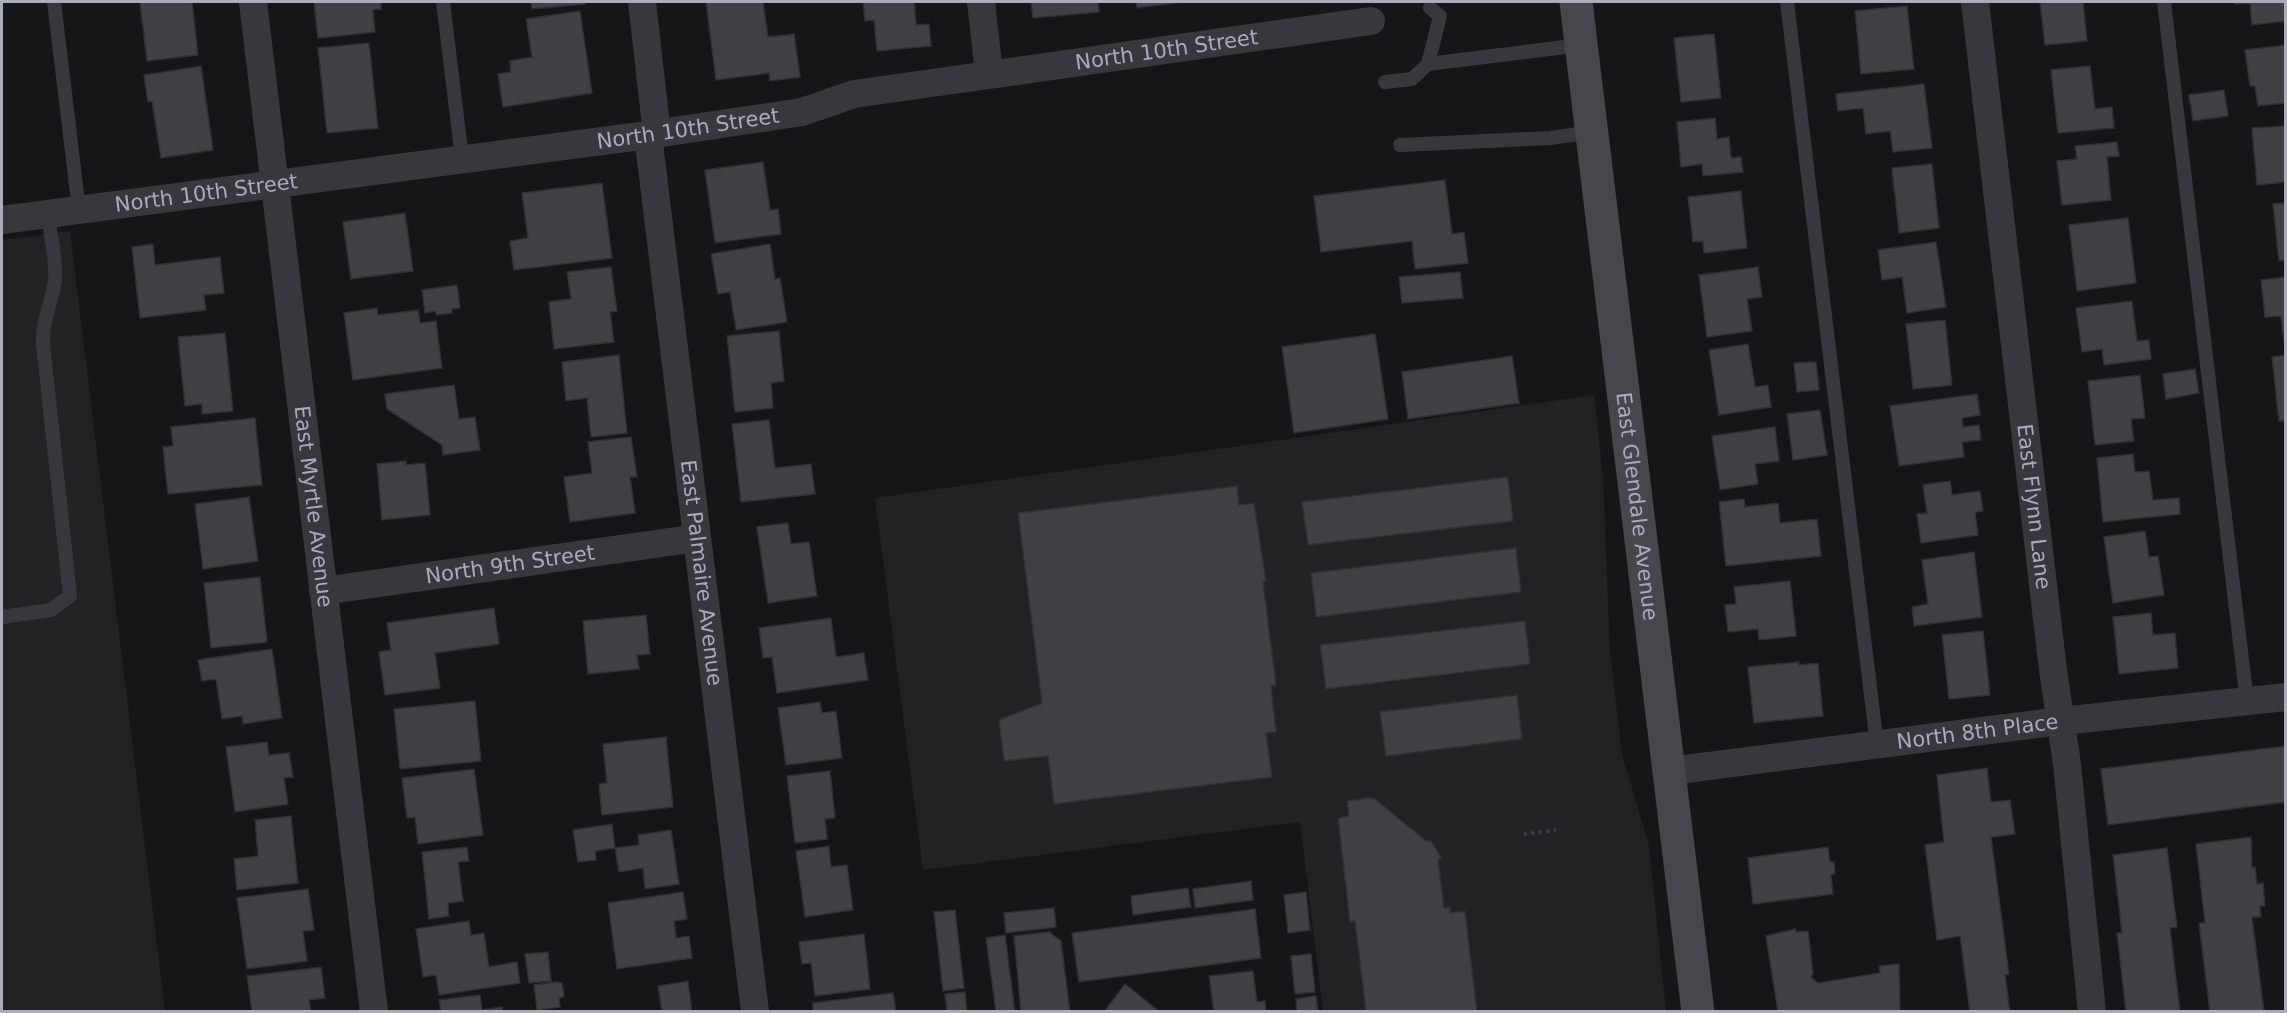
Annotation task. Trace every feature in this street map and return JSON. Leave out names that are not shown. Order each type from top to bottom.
[{"type":"main road","name":"East Glendale Avenue","points":[[1581,2],[1581,45],[1698,1011]]},
{"type":"street","name":"East Myrtle Avenue","points":[[253,2],[374,1011]]},
{"type":"street","name":"East Palmaire Avenue","points":[[642,2],[653,135],[697,538],[755,1011]]},
{"type":"street","points":[[981,2],[989,73]]},
{"type":"street","name":"East Flynn Lane","points":[[1975,2],[2061,721],[2092,1011]]},
{"type":"street","name":"North 10th Street","points":[[2,220],[462,158],[653,135],[802,112],[854,94],[989,73],[1371,21]]},
{"type":"street","name":"North 9th Street","points":[[323,591],[697,538]]},
{"type":"street","name":"North 8th Place","points":[[1670,771],[2061,721],[2286,697]]},
{"type":"lane","points":[[54,2],[79,210]]},
{"type":"lane","points":[[443,2],[462,158]]},
{"type":"lane","points":[[1787,2],[1877,745]]},
{"type":"lane","points":[[2164,2],[2247,702]]},
{"type":"lane","points":[[1385,81],[1412,79],[1428,64],[1440,16],[1430,8]]},
{"type":"lane","points":[[1428,64],[1581,45]]},
{"type":"lane","points":[[1400,145],[1550,138],[1592,132]]},
{"type":"lane","points":[[2,617],[51,610],[70,596],[43,344],[42,322],[48,312],[55,277],[48,214]]},
{"type":"path","points":[[1524,834],[1556,830]]},
{"type":"shaded area","points":[[70,231],[165,1011],[2,1011],[2,240]]},
{"type":"shaded area","points":[[1594,395],[1603,478],[1610,652],[1622,754],[1649,846],[1666,1011],[1323,1011],[1300,822],[923,870],[875,498]]},
{"type":"building","points":[[140,2],[192,2],[198,55],[147,61]]},
{"type":"building","points":[[314,2],[381,2],[381,9],[373,10],[375,32],[318,38]]},
{"type":"building","points":[[531,2],[585,2],[585,4],[532,9]]},
{"type":"building","points":[[706,2],[763,2],[768,37],[794,34],[800,77],[770,81],[769,73],[716,80]]},
{"type":"building","points":[[863,2],[914,2],[916,25],[929,24],[931,46],[877,51],[874,20],[865,21]]},
{"type":"building","points":[[1031,2],[1098,2],[1099,12],[1033,18]]},
{"type":"building","points":[[1136,2],[1182,2],[1137,8]]},
{"type":"building","points":[[2040,2],[2083,2],[2087,41],[2045,45]]},
{"type":"building","points":[[2235,2],[2286,2],[2286,21],[2252,25],[2250,3],[2235,4]]},
{"type":"building","points":[[1907,6],[1914,69],[1861,74],[1855,11]]},
{"type":"building","points":[[580,11],[592,93],[503,107],[498,74],[511,72],[510,61],[532,57],[526,19]]},
{"type":"building","points":[[1714,34],[1721,98],[1681,102],[1674,38]]},
{"type":"building","points":[[369,43],[378,128],[327,133],[318,48]]},
{"type":"building","points":[[2286,45],[2286,103],[2258,106],[2255,86],[2250,86],[2245,50]]},
{"type":"building","points":[[201,66],[213,150],[161,158],[152,101],[148,102],[144,75]]},
{"type":"building","points":[[2090,66],[2095,109],[2112,107],[2114,128],[2058,133],[2051,70]]},
{"type":"building","points":[[1924,84],[1932,148],[1893,152],[1890,131],[1866,134],[1863,108],[1838,111],[1836,94]]},
{"type":"building","points":[[2224,90],[2228,116],[2193,121],[2189,95]]},
{"type":"building","points":[[1715,118],[1717,139],[1729,137],[1731,158],[1741,157],[1743,172],[1703,176],[1702,164],[1681,167],[1677,122]]},
{"type":"building","points":[[2286,126],[2286,182],[2257,185],[2252,128]]},
{"type":"building","points":[[2117,142],[2119,156],[2107,157],[2111,200],[2062,205],[2057,161],[2077,159],[2075,146]]},
{"type":"building","points":[[763,162],[770,210],[778,209],[781,234],[715,243],[705,170]]},
{"type":"building","points":[[1932,164],[1939,228],[1899,233],[1892,168]]},
{"type":"building","points":[[1445,180],[1452,234],[1464,232],[1468,263],[1415,269],[1412,241],[1321,252],[1314,196]]},
{"type":"building","points":[[602,183],[612,258],[514,270],[510,241],[528,238],[522,193]]},
{"type":"building","points":[[1741,191],[1747,248],[1704,253],[1703,241],[1693,242],[1688,197]]},
{"type":"building","points":[[2286,203],[2286,260],[2279,261],[2273,204]]},
{"type":"building","points":[[405,213],[413,271],[351,279],[343,222]]},
{"type":"building","points":[[2128,218],[2136,283],[2077,291],[2069,225]]},
{"type":"building","points":[[1936,242],[1946,307],[1907,313],[1902,277],[1882,280],[1878,250]]},
{"type":"building","points":[[153,244],[155,265],[220,257],[224,293],[204,295],[206,310],[140,318],[132,247]]},
{"type":"building","points":[[770,244],[775,279],[780,278],[787,322],[736,330],[730,292],[718,294],[711,254]]},
{"type":"building","points":[[611,267],[617,311],[610,312],[614,342],[554,349],[549,302],[571,299],[567,272]]},
{"type":"building","points":[[1758,267],[1762,297],[1747,299],[1752,331],[1707,337],[1699,275]]},
{"type":"building","points":[[1460,272],[1463,298],[1402,303],[1399,277]]},
{"type":"building","points":[[2286,277],[2286,342],[2284,342],[2281,316],[2265,317],[2261,280]]},
{"type":"building","points":[[457,285],[460,308],[452,309],[452,313],[436,315],[436,311],[425,313],[422,290]]},
{"type":"building","points":[[2132,301],[2137,341],[2149,340],[2151,359],[2104,365],[2102,349],[2082,352],[2076,308]]},
{"type":"building","points":[[377,308],[378,315],[418,310],[420,323],[436,321],[442,368],[353,380],[344,313]]},
{"type":"building","points":[[1945,320],[1952,385],[1913,389],[1906,324]]},
{"type":"building","points":[[779,331],[784,381],[771,383],[773,408],[735,412],[727,336]]},
{"type":"building","points":[[225,333],[233,411],[202,414],[202,404],[185,406],[178,337]]},
{"type":"building","points":[[1375,334],[1388,419],[1294,433],[1282,347]]},
{"type":"building","points":[[1748,344],[1755,387],[1768,385],[1771,407],[1719,415],[1709,350]]},
{"type":"building","points":[[619,355],[627,433],[591,437],[587,398],[566,401],[562,362]]},
{"type":"building","points":[[2286,355],[2286,421],[2279,421],[2272,357]]},
{"type":"building","points":[[1512,356],[1519,403],[1408,419],[1402,372]]},
{"type":"building","points":[[1816,362],[1819,390],[1797,392],[1794,363]]},
{"type":"building","points":[[2195,369],[2199,393],[2166,399],[2163,374]]},
{"type":"building","points":[[2140,375],[2145,418],[2131,419],[2134,441],[2095,445],[2088,381]]},
{"type":"building","points":[[454,385],[459,419],[475,417],[480,450],[443,455],[442,445],[387,409],[385,394]]},
{"type":"building","points":[[1977,394],[1980,415],[1962,418],[1963,427],[1979,425],[1981,440],[1962,442],[1964,457],[1899,466],[1890,406]]},
{"type":"building","points":[[1820,410],[1827,455],[1793,460],[1787,414]]},
{"type":"building","points":[[255,418],[262,485],[168,494],[163,447],[173,446],[171,427]]},
{"type":"building","points":[[769,420],[775,468],[811,464],[815,494],[741,502],[732,424]]},
{"type":"building","points":[[1775,427],[1779,461],[1755,464],[1758,484],[1720,490],[1712,436]]},
{"type":"building","points":[[631,437],[637,477],[630,477],[635,513],[570,522],[564,477],[592,473],[588,442]]},
{"type":"building","points":[[2133,454],[2135,472],[2149,471],[2153,500],[2179,498],[2180,514],[2103,522],[2097,458]]},
{"type":"building","points":[[406,461],[406,465],[425,463],[430,515],[382,520],[377,464]]},
{"type":"building","points":[[1508,477],[1513,521],[1308,545],[1302,502]]},
{"type":"building","points":[[1950,481],[1952,495],[1980,491],[1983,511],[1975,512],[1978,535],[1921,543],[1917,514],[1927,513],[1923,485]]},
{"type":"building","points":[[1237,486],[1239,505],[1254,503],[1266,581],[1263,582],[1276,685],[1271,686],[1276,732],[1266,733],[1272,777],[1054,804],[1048,756],[1004,761],[999,720],[1042,703],[1018,513]]},
{"type":"building","points":[[249,497],[258,561],[203,569],[195,504]]},
{"type":"building","points":[[1744,499],[1745,507],[1778,503],[1780,523],[1817,519],[1821,556],[1726,566],[1719,502]]},
{"type":"building","points":[[788,523],[791,544],[809,542],[817,596],[768,603],[757,527]]},
{"type":"building","points":[[2145,531],[2149,557],[2158,556],[2164,595],[2113,603],[2104,537]]},
{"type":"building","points":[[1516,548],[1521,592],[1316,617],[1311,573]]},
{"type":"building","points":[[1974,552],[1982,617],[1914,626],[1912,607],[1928,604],[1922,560]]},
{"type":"building","points":[[260,577],[267,642],[211,648],[204,583]]},
{"type":"building","points":[[1790,581],[1796,636],[1759,640],[1758,629],[1728,632],[1725,605],[1736,604],[1734,587]]},
{"type":"building","points":[[494,608],[499,644],[435,653],[440,688],[385,695],[379,652],[391,650],[387,623]]},
{"type":"building","points":[[2151,613],[2153,635],[2175,633],[2178,668],[2119,674],[2113,617]]},
{"type":"building","points":[[646,615],[650,654],[637,655],[639,669],[588,674],[583,621]]},
{"type":"building","points":[[831,618],[836,657],[864,653],[868,680],[777,693],[772,657],[763,658],[759,628]]},
{"type":"building","points":[[1525,621],[1530,664],[1326,689],[1320,645]]},
{"type":"building","points":[[1983,631],[1990,695],[1949,699],[1942,635]]},
{"type":"building","points":[[272,649],[282,718],[243,724],[242,716],[222,719],[216,679],[202,681],[198,660]]},
{"type":"building","points":[[1799,662],[1799,665],[1818,663],[1823,716],[1754,723],[1748,667]]},
{"type":"building","points":[[1517,695],[1522,739],[1386,756],[1380,712]]},
{"type":"building","points":[[475,701],[481,761],[400,769],[394,709]]},
{"type":"building","points":[[820,702],[822,713],[836,711],[842,758],[786,765],[778,708]]},
{"type":"building","points":[[666,737],[673,807],[602,815],[599,784],[607,783],[603,744]]},
{"type":"building","points":[[267,742],[269,755],[289,753],[293,777],[284,778],[288,804],[235,812],[226,747]]},
{"type":"building","points":[[2286,746],[2286,802],[2108,825],[2101,769]]},
{"type":"building","points":[[1987,768],[1991,802],[2010,800],[2015,834],[1991,837],[2009,974],[2005,975],[2010,1012],[1970,1012],[1960,936],[1937,940],[1925,845],[1944,842],[1937,775]]},
{"type":"building","points":[[474,769],[483,835],[418,844],[415,817],[407,818],[402,778]]},
{"type":"building","points":[[830,771],[835,818],[825,819],[827,839],[795,843],[787,776]]},
{"type":"building","points":[[1375,799],[1426,841],[1431,841],[1442,858],[1438,860],[1444,908],[1450,907],[1450,913],[1465,911],[1477,1012],[1366,1012],[1355,921],[1350,922],[1338,818],[1349,816],[1347,801]]},
{"type":"building","points":[[291,816],[298,883],[237,890],[234,859],[258,856],[255,820]]},
{"type":"building","points":[[612,824],[615,848],[595,851],[596,860],[578,862],[573,830]]},
{"type":"building","points":[[671,830],[679,884],[645,889],[643,868],[619,872],[615,848],[639,845],[638,835]]},
{"type":"building","points":[[2251,837],[2252,868],[2255,867],[2257,884],[2263,883],[2265,906],[2260,906],[2261,917],[2252,917],[2264,1012],[2210,1012],[2199,923],[2205,923],[2196,844]]},
{"type":"building","points":[[829,846],[831,867],[847,865],[853,910],[805,917],[796,851]]},
{"type":"building","points":[[467,847],[469,861],[458,862],[463,901],[448,903],[449,916],[429,919],[422,852]]},
{"type":"building","points":[[1828,847],[1830,862],[1834,862],[1835,874],[1831,875],[1833,894],[1753,904],[1748,858]]},
{"type":"building","points":[[2167,848],[2177,927],[2170,928],[2180,1012],[2126,1012],[2117,933],[2122,933],[2113,855]]},
{"type":"building","points":[[1251,881],[1253,900],[1195,908],[1193,889]]},
{"type":"building","points":[[1188,888],[1191,907],[1133,915],[1131,896]]},
{"type":"building","points":[[308,889],[314,930],[303,931],[307,961],[247,969],[237,898]]},
{"type":"building","points":[[683,892],[687,919],[674,921],[676,938],[689,936],[692,958],[617,969],[608,903]]},
{"type":"building","points":[[1306,892],[1310,930],[1288,933],[1284,895]]},
{"type":"building","points":[[1054,908],[1056,927],[1006,933],[1004,913]]},
{"type":"building","points":[[1255,909],[1261,958],[1079,982],[1072,933]]},
{"type":"building","points":[[955,910],[964,988],[943,991],[934,912]]},
{"type":"building","points":[[469,921],[471,935],[484,933],[489,967],[517,962],[520,983],[439,995],[436,975],[423,977],[416,929]]},
{"type":"building","points":[[1795,929],[1796,932],[1808,931],[1813,974],[1811,977],[1818,983],[1880,973],[1879,966],[1899,964],[1900,1011],[1778,1012],[1766,936]]},
{"type":"building","points":[[1049,932],[1061,941],[1070,1012],[1021,1012],[1014,936]]},
{"type":"building","points":[[864,934],[870,989],[815,996],[811,963],[802,964],[799,942]]},
{"type":"building","points":[[1005,935],[1015,1012],[996,1012],[986,938]]},
{"type":"building","points":[[548,952],[551,981],[529,983],[525,954]]},
{"type":"building","points":[[1311,954],[1315,992],[1295,994],[1291,956]]},
{"type":"building","points":[[321,967],[325,998],[309,1000],[311,1012],[252,1012],[247,976]]},
{"type":"building","points":[[1253,971],[1257,1002],[1265,1001],[1266,1012],[1214,1012],[1209,976]]},
{"type":"building","points":[[688,981],[692,1012],[662,1012],[658,986]]},
{"type":"building","points":[[562,983],[564,997],[559,998],[560,1007],[537,1010],[534,985]]},
{"type":"building","points":[[1125,984],[1160,1012],[1104,1012]]},
{"type":"building","points":[[965,992],[967,1012],[947,1012],[945,994]]},
{"type":"building","points":[[893,993],[896,1012],[813,1012],[813,1003]]},
{"type":"building","points":[[480,995],[482,1010],[502,1007],[503,1012],[441,1012],[439,1000]]},
{"type":"building","points":[[1316,996],[1318,1012],[1297,1012],[1296,999]]}]
